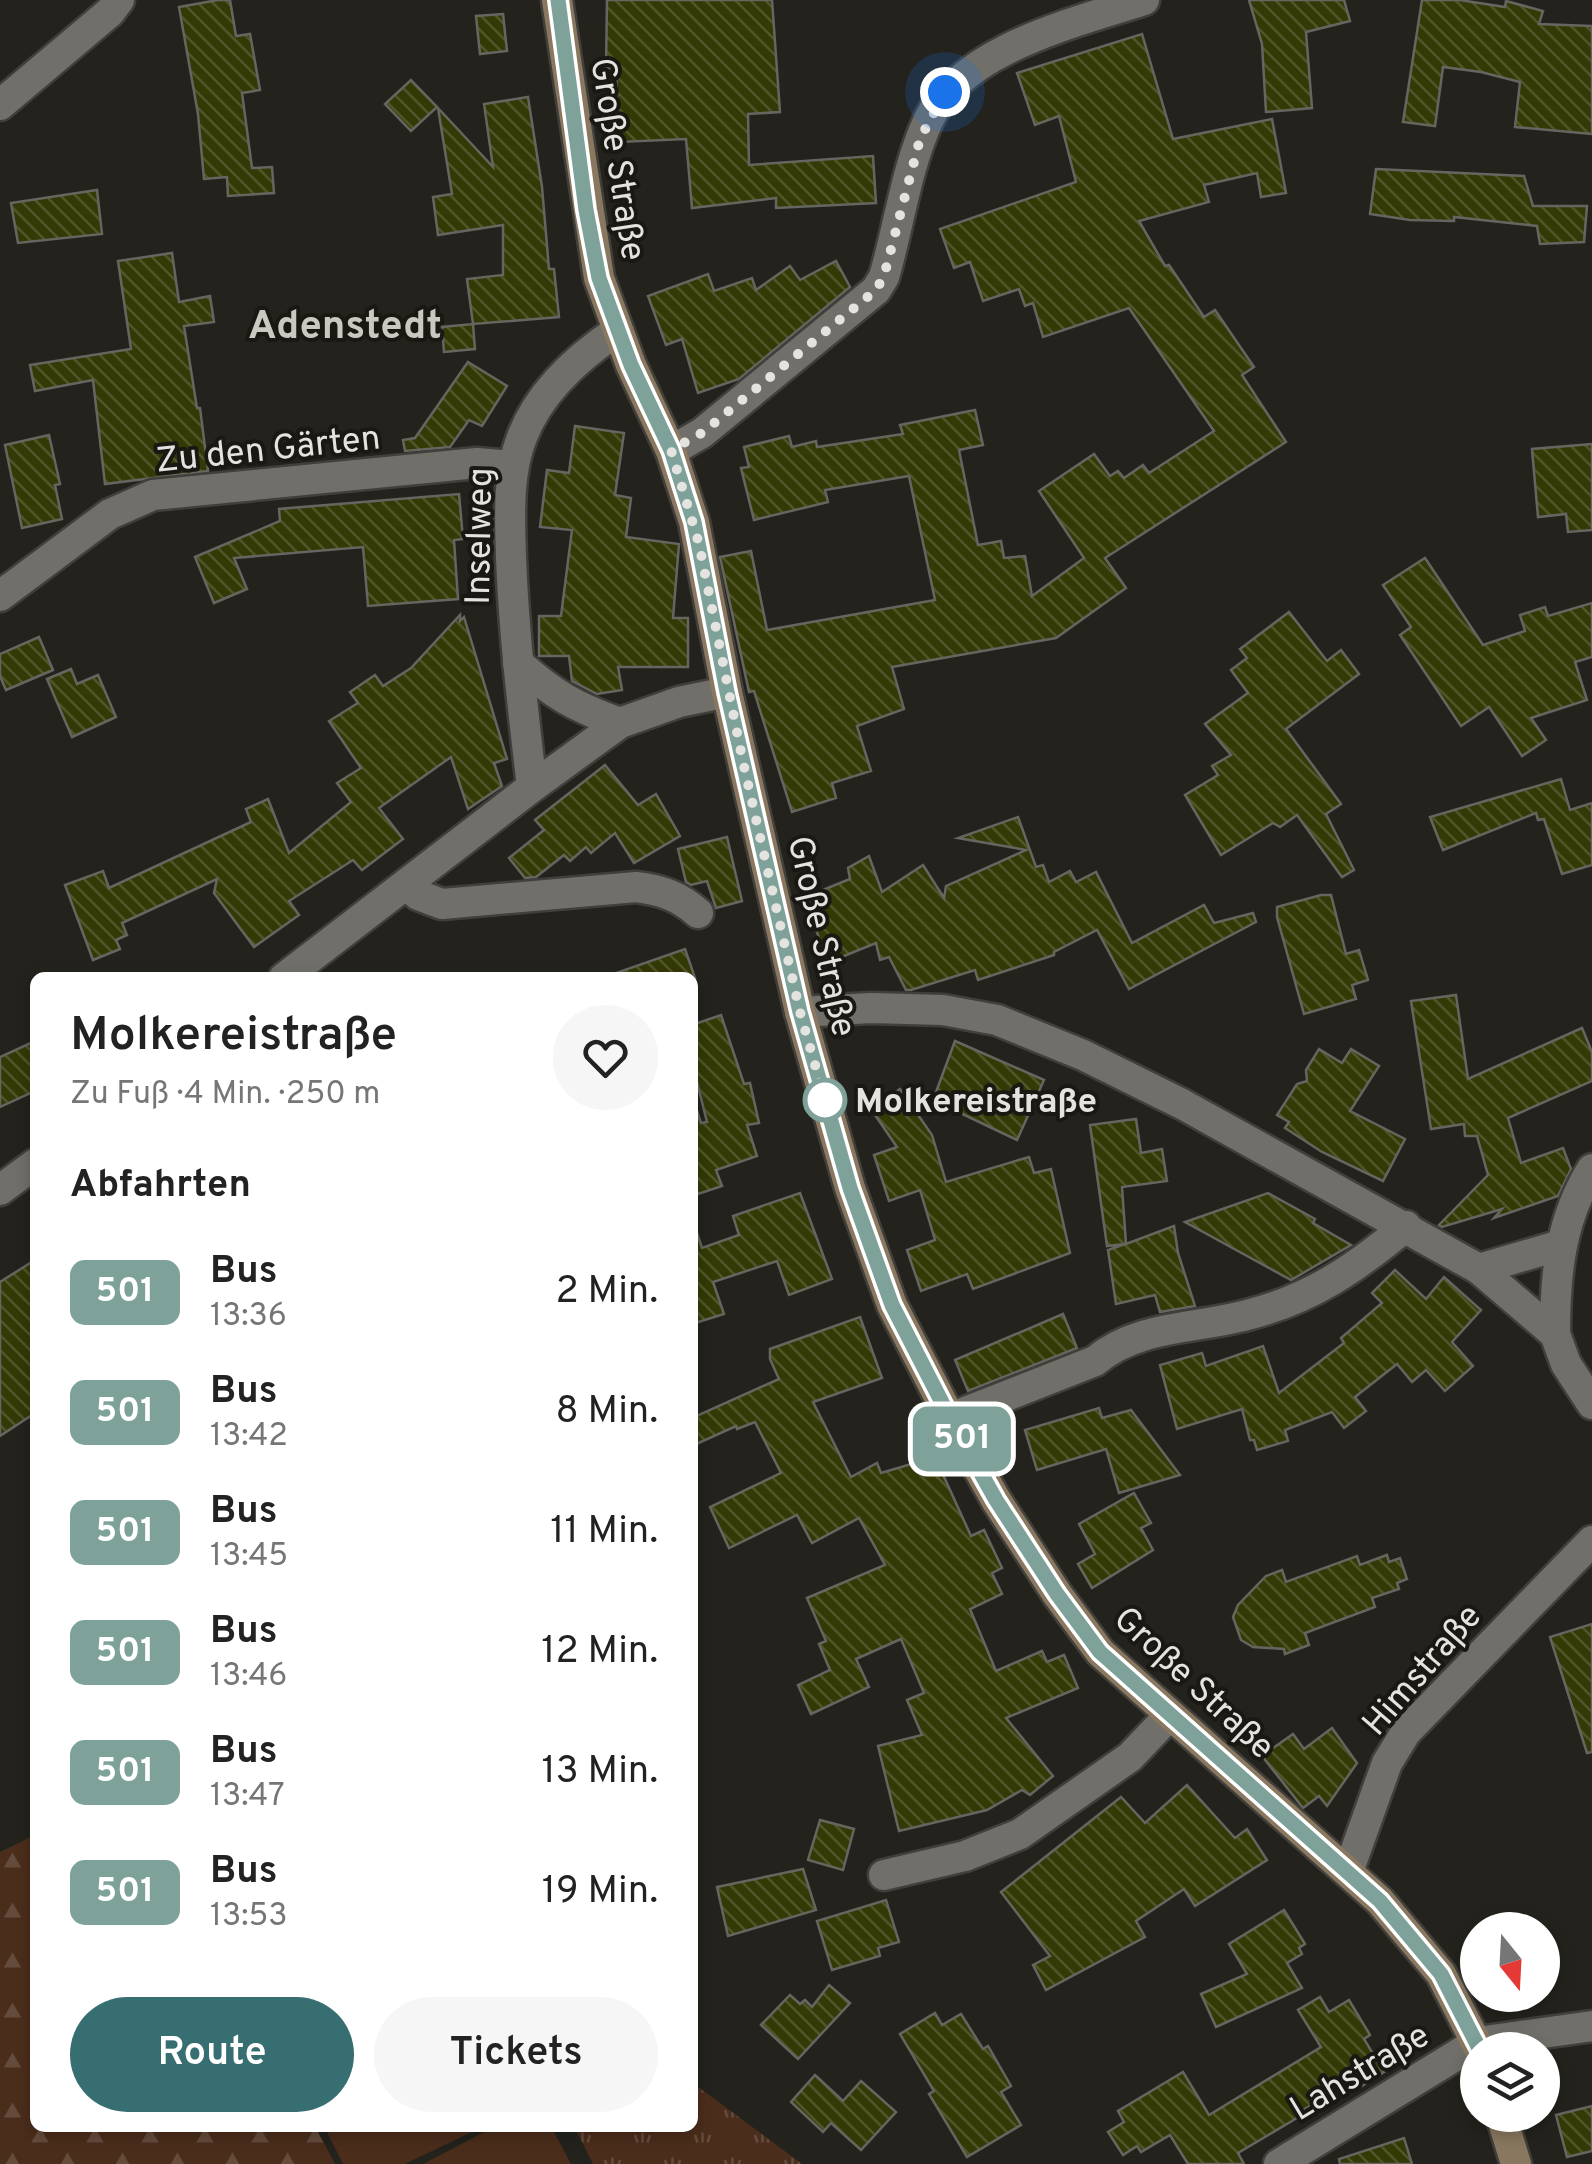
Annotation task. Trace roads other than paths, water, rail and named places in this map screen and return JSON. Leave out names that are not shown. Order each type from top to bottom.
[{"type":"main road","name":"Große Straße","points":[[558,0],[599,278],[617,332],[671,450],[704,564],[727,692],[800,1012],[876,1266],[950,1418],[996,1500],[1100,1652],[1380,1901],[1441,1974],[1472,2032]]},
{"type":"main road","points":[[1506,2132],[1516,2164]]},
{"type":"street","points":[[0,105],[110,12],[119,0]]},
{"type":"street","points":[[671,450],[702,433],[876,290],[884,276],[920,139],[945,92],[960,76],[1022,43],[1144,0]]},
{"type":"street","name":"Inselweg","points":[[532,786],[518,663],[510,530],[513,466],[522,436],[540,402],[589,350],[617,332]]},
{"type":"street","name":"Zu den Gärten","points":[[0,596],[110,514],[153,496],[477,464],[513,466]]},
{"type":"street","points":[[518,663],[551,693],[620,723]]},
{"type":"street","points":[[292,972],[532,786],[620,723],[679,702],[727,692]]},
{"type":"street","points":[[446,854],[460,879],[463,895],[459,903]]},
{"type":"street","points":[[407,885],[432,902],[459,903],[636,887],[672,895],[698,913]]},
{"type":"street","points":[[800,1012],[871,1008],[943,1010],[997,1020],[1083,1056],[1182,1104],[1479,1269],[1554,1334]]},
{"type":"street","points":[[0,1190],[30,1168]]},
{"type":"street","points":[[1592,1169],[1570,1213],[1561,1245],[1555,1282],[1554,1334],[1566,1364],[1592,1404]]},
{"type":"street","points":[[950,1418],[1095,1361],[1112,1347],[1134,1337],[1251,1314],[1299,1297],[1333,1282],[1406,1226]]},
{"type":"street","points":[[1479,1269],[1561,1245]]},
{"type":"street","name":"Himstraße","points":[[1348,1872],[1387,1763],[1406,1732],[1592,1540]]},
{"type":"street","points":[[884,1875],[965,1856],[1020,1834],[1130,1757],[1169,1716]]},
{"type":"street","points":[[1558,2032],[1592,2026]]},
{"type":"street","name":"Lahstraße","points":[[1279,2164],[1460,2057]]},
{"type":"place","name":"Molkereistraße","points":[[825,1100]]},
{"type":"district","name":"Adenstedt","points":[[345,324]]}]
